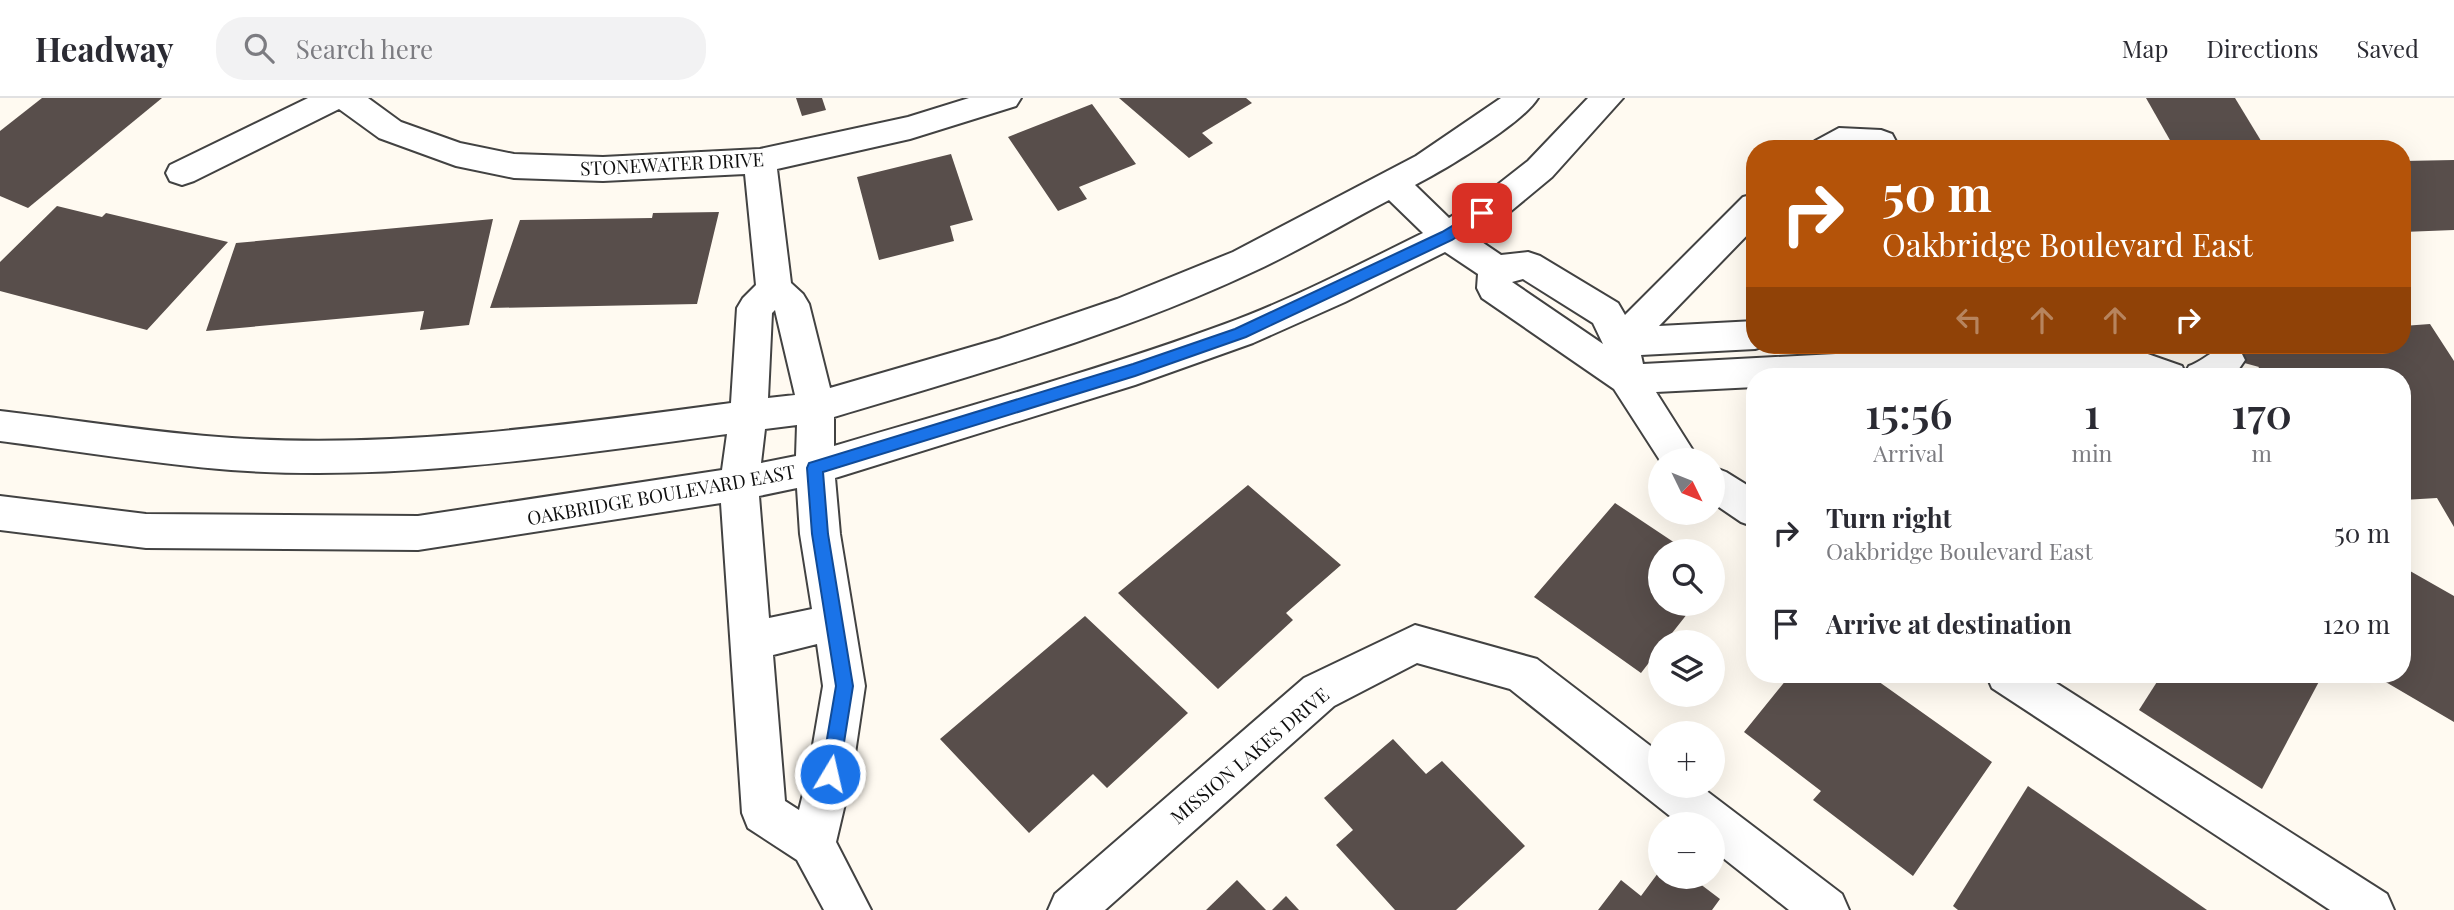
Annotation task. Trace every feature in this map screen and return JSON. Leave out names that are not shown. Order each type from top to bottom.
[{"type":"street","points":[[182,173],[335,98]]},
{"type":"street","name":"STONEWATER DRIVE","points":[[346,98],[390,130],[456,154],[514,166],[603,169],[760,161],[910,128],[1005,98]]},
{"type":"street","points":[[0,426],[232,454],[348,456],[509,448],[816,407],[1001,353],[1129,309],[1245,261],[1392,183],[1472,135],[1522,98]]},
{"type":"street","name":"OAKBRIDGE BOULEVARD EAST","points":[[0,513],[146,531],[418,533],[739,484],[815,468],[1135,370],[1240,333],[1447,236],[1499,202],[1540,169],[1607,98]]},
{"type":"street","points":[[760,161],[774,289],[791,304],[816,407],[815,468],[820,534],[844,686],[830,774],[813,844]]},
{"type":"street","points":[[1392,183],[1447,236],[1496,269],[1528,265],[1606,313],[1620,342],[1627,379]]},
{"type":"street","points":[[1620,342],[1746,215]]},
{"type":"street","points":[[1496,269],[1494,288],[1627,379],[1672,448]]},
{"type":"street","points":[[774,289],[755,308],[748,418],[739,484],[764,813],[813,844],[848,910]]},
{"type":"street","points":[[1620,342],[1746,335]]},
{"type":"street","points":[[1762,368],[1823,363],[2107,354],[2146,368]]},
{"type":"street","points":[[1627,379],[1746,369]]},
{"type":"street","points":[[1726,491],[1746,504]]},
{"type":"street","points":[[751,641],[835,622]]},
{"type":"street","name":"MISSION LAKES DRIVE","points":[[1071,910],[1319,692],[1415,643],[1522,673],[1648,772]]},
{"type":"street","points":[[2021,683],[2371,910]]},
{"type":"street","points":[[1681,798],[1826,910]]},
{"type":"building","points":[[42,98],[162,98],[28,208],[0,196],[0,131]]},
{"type":"building","points":[[796,98],[822,98],[826,110],[802,116]]},
{"type":"building","points":[[1119,98],[1246,98],[1252,103],[1202,133],[1213,143],[1189,158]]},
{"type":"building","points":[[2146,98],[2235,98],[2261,140],[2170,140]]},
{"type":"building","points":[[1092,104],[1136,164],[1079,187],[1087,199],[1058,211],[1008,137]]},
{"type":"building","points":[[951,154],[973,220],[950,226],[954,241],[879,260],[857,177]]},
{"type":"building","points":[[2454,160],[2454,230],[2411,232],[2411,161]]},
{"type":"building","points":[[57,206],[102,217],[106,213],[228,242],[147,330],[0,291],[0,262]]},
{"type":"building","points":[[719,212],[697,304],[490,308],[520,220],[652,218],[653,213]]},
{"type":"building","points":[[493,219],[469,325],[420,330],[424,311],[206,331],[236,243]]},
{"type":"building","points":[[2430,324],[2454,361],[2454,527],[2437,498],[2411,500],[2411,368],[2258,368],[2211,354],[2411,354],[2411,325]]},
{"type":"building","points":[[1248,485],[1341,565],[1286,613],[1293,620],[1218,689],[1118,593]]},
{"type":"building","points":[[1615,503],[1669,539],[1648,539],[1648,616],[1686,616],[1674,630],[1648,630],[1648,664],[1641,673],[1534,597]]},
{"type":"building","points":[[2411,572],[2454,596],[2454,722],[2387,683],[2411,683]]},
{"type":"building","points":[[1085,616],[1188,713],[1107,788],[1093,774],[1029,833],[940,739]]},
{"type":"building","points":[[1784,683],[1881,683],[1992,762],[1913,876],[1813,800],[1821,791],[1744,732]]},
{"type":"building","points":[[2156,683],[2318,683],[2262,789],[2139,710]]},
{"type":"building","points":[[1393,739],[1426,774],[1442,761],[1525,846],[1456,910],[1395,910],[1336,845],[1353,830],[1324,798]]},
{"type":"building","points":[[2028,786],[2207,910],[1958,910],[1953,906]]},
{"type":"building","points":[[1237,880],[1266,910],[1206,910]]},
{"type":"building","points":[[1621,880],[1641,896],[1648,887],[1648,889],[1707,889],[1720,899],[1712,910],[1598,910]]},
{"type":"building","points":[[1286,896],[1299,910],[1272,910]]},
{"type":"route","points":[[830,774],[844,686],[820,534],[815,468],[1135,370],[1240,333],[1333,292],[1447,236],[1482,213]]}]
